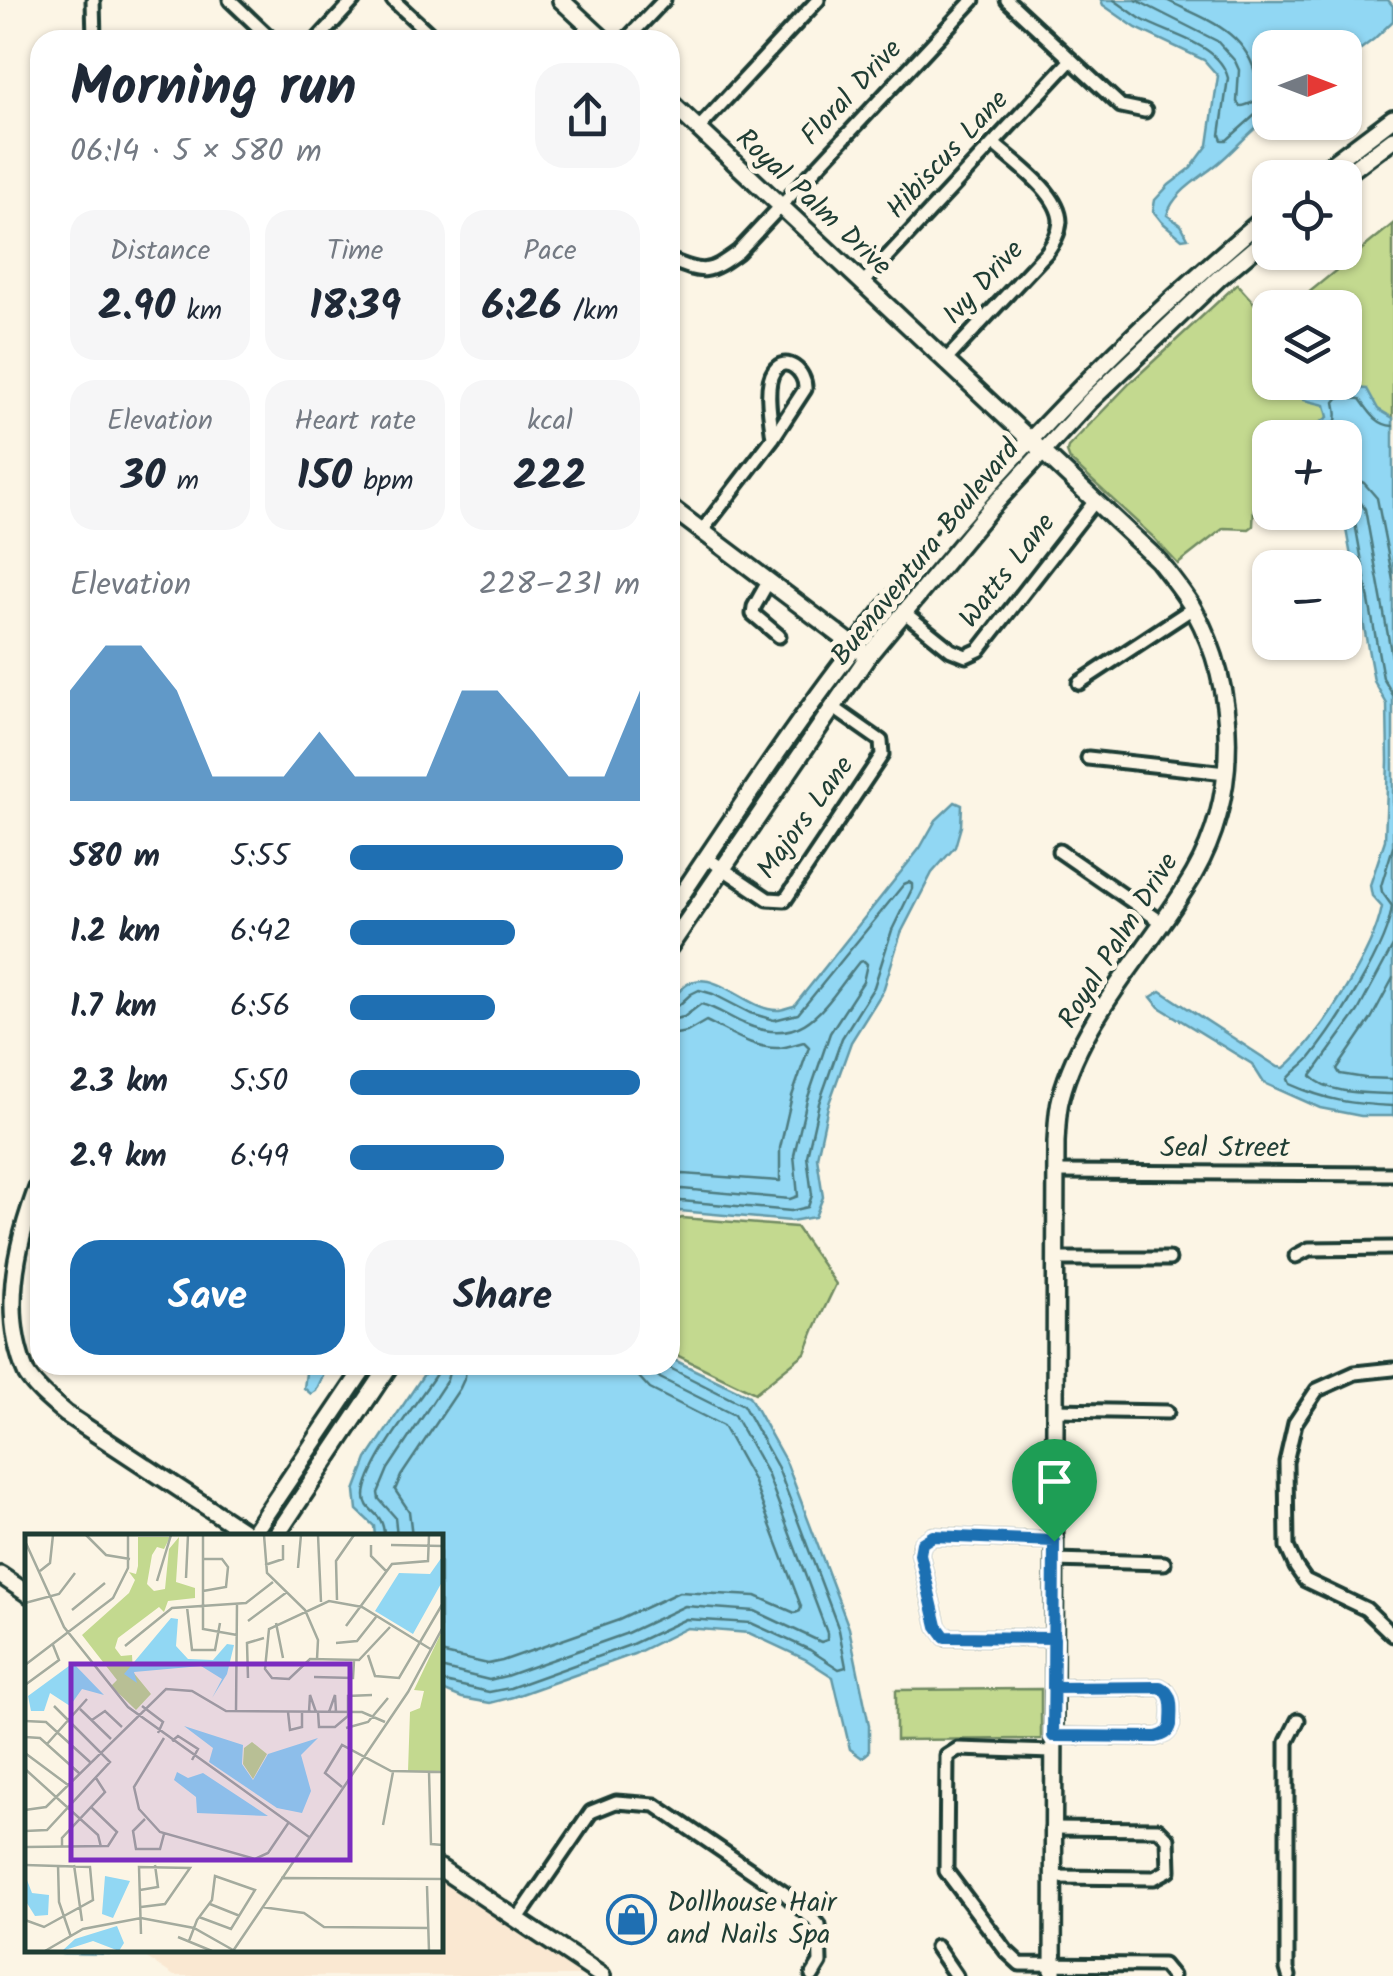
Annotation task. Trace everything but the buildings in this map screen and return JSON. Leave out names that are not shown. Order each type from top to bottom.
[{"type":"street","points":[[94,0],[94,30]]},
{"type":"street","points":[[230,0],[262,30]]},
{"type":"street","points":[[326,30],[354,0]]},
{"type":"street","points":[[393,0],[425,30]]},
{"type":"street","points":[[561,0],[593,30]]},
{"type":"street","points":[[636,30],[664,0]]},
{"type":"street","points":[[698,129],[818,0]]},
{"type":"street","name":"Floral Drive","points":[[680,264],[698,272],[717,268],[738,252],[973,0]]},
{"type":"street","points":[[1007,0],[1121,106],[1145,110]]},
{"type":"street","name":"Hibiscus Lane","points":[[862,284],[1070,60]]},
{"type":"street","name":"Royal Palm Drive","points":[[680,112],[1158,560],[1193,608],[1208,640],[1224,696],[1228,728],[1226,774],[1204,854],[1163,923],[1096,1019],[1060,1098],[1055,1259],[1053,1970]]},
{"type":"street","points":[[1337,160],[1393,118]]},
{"type":"street","points":[[1362,162],[1393,139]]},
{"type":"street","name":"Ivy Drive","points":[[944,361],[1048,252],[1060,222],[1048,193],[994,144]]},
{"type":"street","name":"Buenaventura Boulevard","points":[[680,897],[978,497],[1124,343],[1252,229]]},
{"type":"street","name":"Buenaventura Boulevard","points":[[680,931],[834,708],[861,651],[905,613],[989,510],[1090,401],[1252,250]]},
{"type":"street","points":[[702,532],[773,438],[805,389],[803,373],[783,364],[772,375],[773,438]]},
{"type":"street","name":"Watts Lane","points":[[905,613],[951,650],[966,656],[978,650],[1095,501]]},
{"type":"street","points":[[680,515],[861,651]]},
{"type":"street","points":[[768,582],[753,614],[779,636]]},
{"type":"street","points":[[1079,683],[1193,608]]},
{"type":"street","name":"Majors Lane","points":[[707,858],[768,899],[785,900],[882,754],[880,741],[834,708]]},
{"type":"street","points":[[1088,758],[1226,774]]},
{"type":"street","points":[[1059,851],[1163,923]]},
{"type":"street","points":[[693,878],[709,888]]},
{"type":"street","name":"Seal Street","points":[[1056,1172],[1393,1174]]},
{"type":"street","points":[[30,1206],[16,1240],[6,1306],[13,1345],[27,1375],[66,1414],[248,1534]]},
{"type":"street","points":[[1296,1256],[1309,1249],[1393,1248]]},
{"type":"street","points":[[1055,1259],[1168,1259]]},
{"type":"street","points":[[1393,1368],[1355,1373],[1317,1390],[1295,1423],[1286,1462],[1287,1547],[1296,1567],[1305,1580],[1366,1609],[1393,1635]]},
{"type":"street","points":[[252,1534],[359,1375]]},
{"type":"street","points":[[277,1534],[383,1375]]},
{"type":"street","points":[[1054,1410],[1168,1412]]},
{"type":"street","points":[[1054,1541],[933,1536],[922,1543],[920,1554],[937,1626],[945,1637],[1054,1638]]},
{"type":"street","points":[[1054,1560],[1164,1563]]},
{"type":"street","points":[[0,1575],[25,1592]]},
{"type":"street","points":[[1053,1688],[1160,1687],[1171,1696],[1170,1730],[1156,1737],[958,1749],[947,1756],[946,1871],[1020,1964],[1053,1970],[1164,1965],[1172,1976]]},
{"type":"street","points":[[1289,1976],[1287,1742],[1298,1720]]},
{"type":"street","points":[[518,1920],[591,1812],[616,1802],[655,1805],[784,1892],[819,1925],[820,1963],[812,1976]]},
{"type":"street","points":[[1052,1828],[1158,1829],[1168,1839],[1168,1870],[1154,1878],[1052,1877]]},
{"type":"street","points":[[442,1869],[602,1976]]},
{"type":"street","points":[[936,1948],[956,1976]]},
{"type":"shaded area","points":[[442,1876],[591,1976],[174,1976],[139,1951],[442,1951]]},
{"type":"green space","points":[[1393,224],[1393,433],[1362,436],[1362,420],[1252,420],[1252,527],[1224,528],[1178,564],[1070,460],[1068,447],[1130,383],[1237,284],[1252,301],[1252,400],[1362,400],[1362,290],[1312,290],[1336,270],[1362,270],[1362,249]]},
{"type":"green space","points":[[680,1219],[796,1227],[836,1284],[805,1353],[755,1393],[680,1357]]},
{"type":"green space","points":[[1041,1689],[1041,1739],[896,1740],[896,1690]]},
{"type":"water","points":[[1101,0],[1388,0],[1393,6],[1393,21],[1362,48],[1362,30],[1252,30],[1252,131],[1176,198],[1167,215],[1181,225],[1188,238],[1182,239],[1153,211],[1155,200],[1191,168],[1208,145],[1218,76],[1204,60],[1136,28]]},
{"type":"water","points":[[1362,389],[1367,389],[1378,409],[1393,418],[1393,1116],[1361,1116],[1320,1108],[1264,1083],[1252,1064],[1159,1007],[1151,997],[1161,991],[1284,1068],[1313,1037],[1343,994],[1377,925],[1382,907],[1372,896],[1370,885],[1385,840],[1387,704],[1374,681],[1362,616],[1362,550],[1350,550],[1346,530],[1362,530],[1362,420],[1324,420],[1328,417],[1325,405],[1304,400],[1362,400]]},
{"type":"water","points":[[955,802],[962,805],[955,847],[932,873],[901,933],[883,991],[851,1042],[828,1106],[817,1157],[823,1197],[815,1217],[791,1221],[680,1211],[680,990],[695,981],[705,981],[768,1009],[794,1006],[920,848],[936,820]]},
{"type":"water","points":[[680,1363],[749,1396],[787,1464],[849,1628],[869,1725],[869,1752],[862,1758],[850,1749],[833,1677],[749,1633],[687,1628],[634,1654],[490,1703],[442,1690],[442,1534],[375,1534],[374,1526],[357,1510],[355,1491],[367,1459],[423,1375],[680,1375]]},
{"type":"water","points":[[306,1375],[323,1375],[316,1391],[311,1394],[304,1388]]},
{"type":"water","points":[[133,1951],[136,1954],[59,1953]]},
{"type":"place","name":"Dollhouse Hair and Nails Spa","points":[[632,1919]]},
{"type":"route","points":[[1054,1541],[933,1536],[922,1543],[920,1554],[937,1626],[945,1637],[967,1638],[1054,1638],[1053,1688],[1053,1736],[1164,1734],[1171,1725],[1171,1696],[1160,1687],[1053,1688],[1054,1541]]}]
